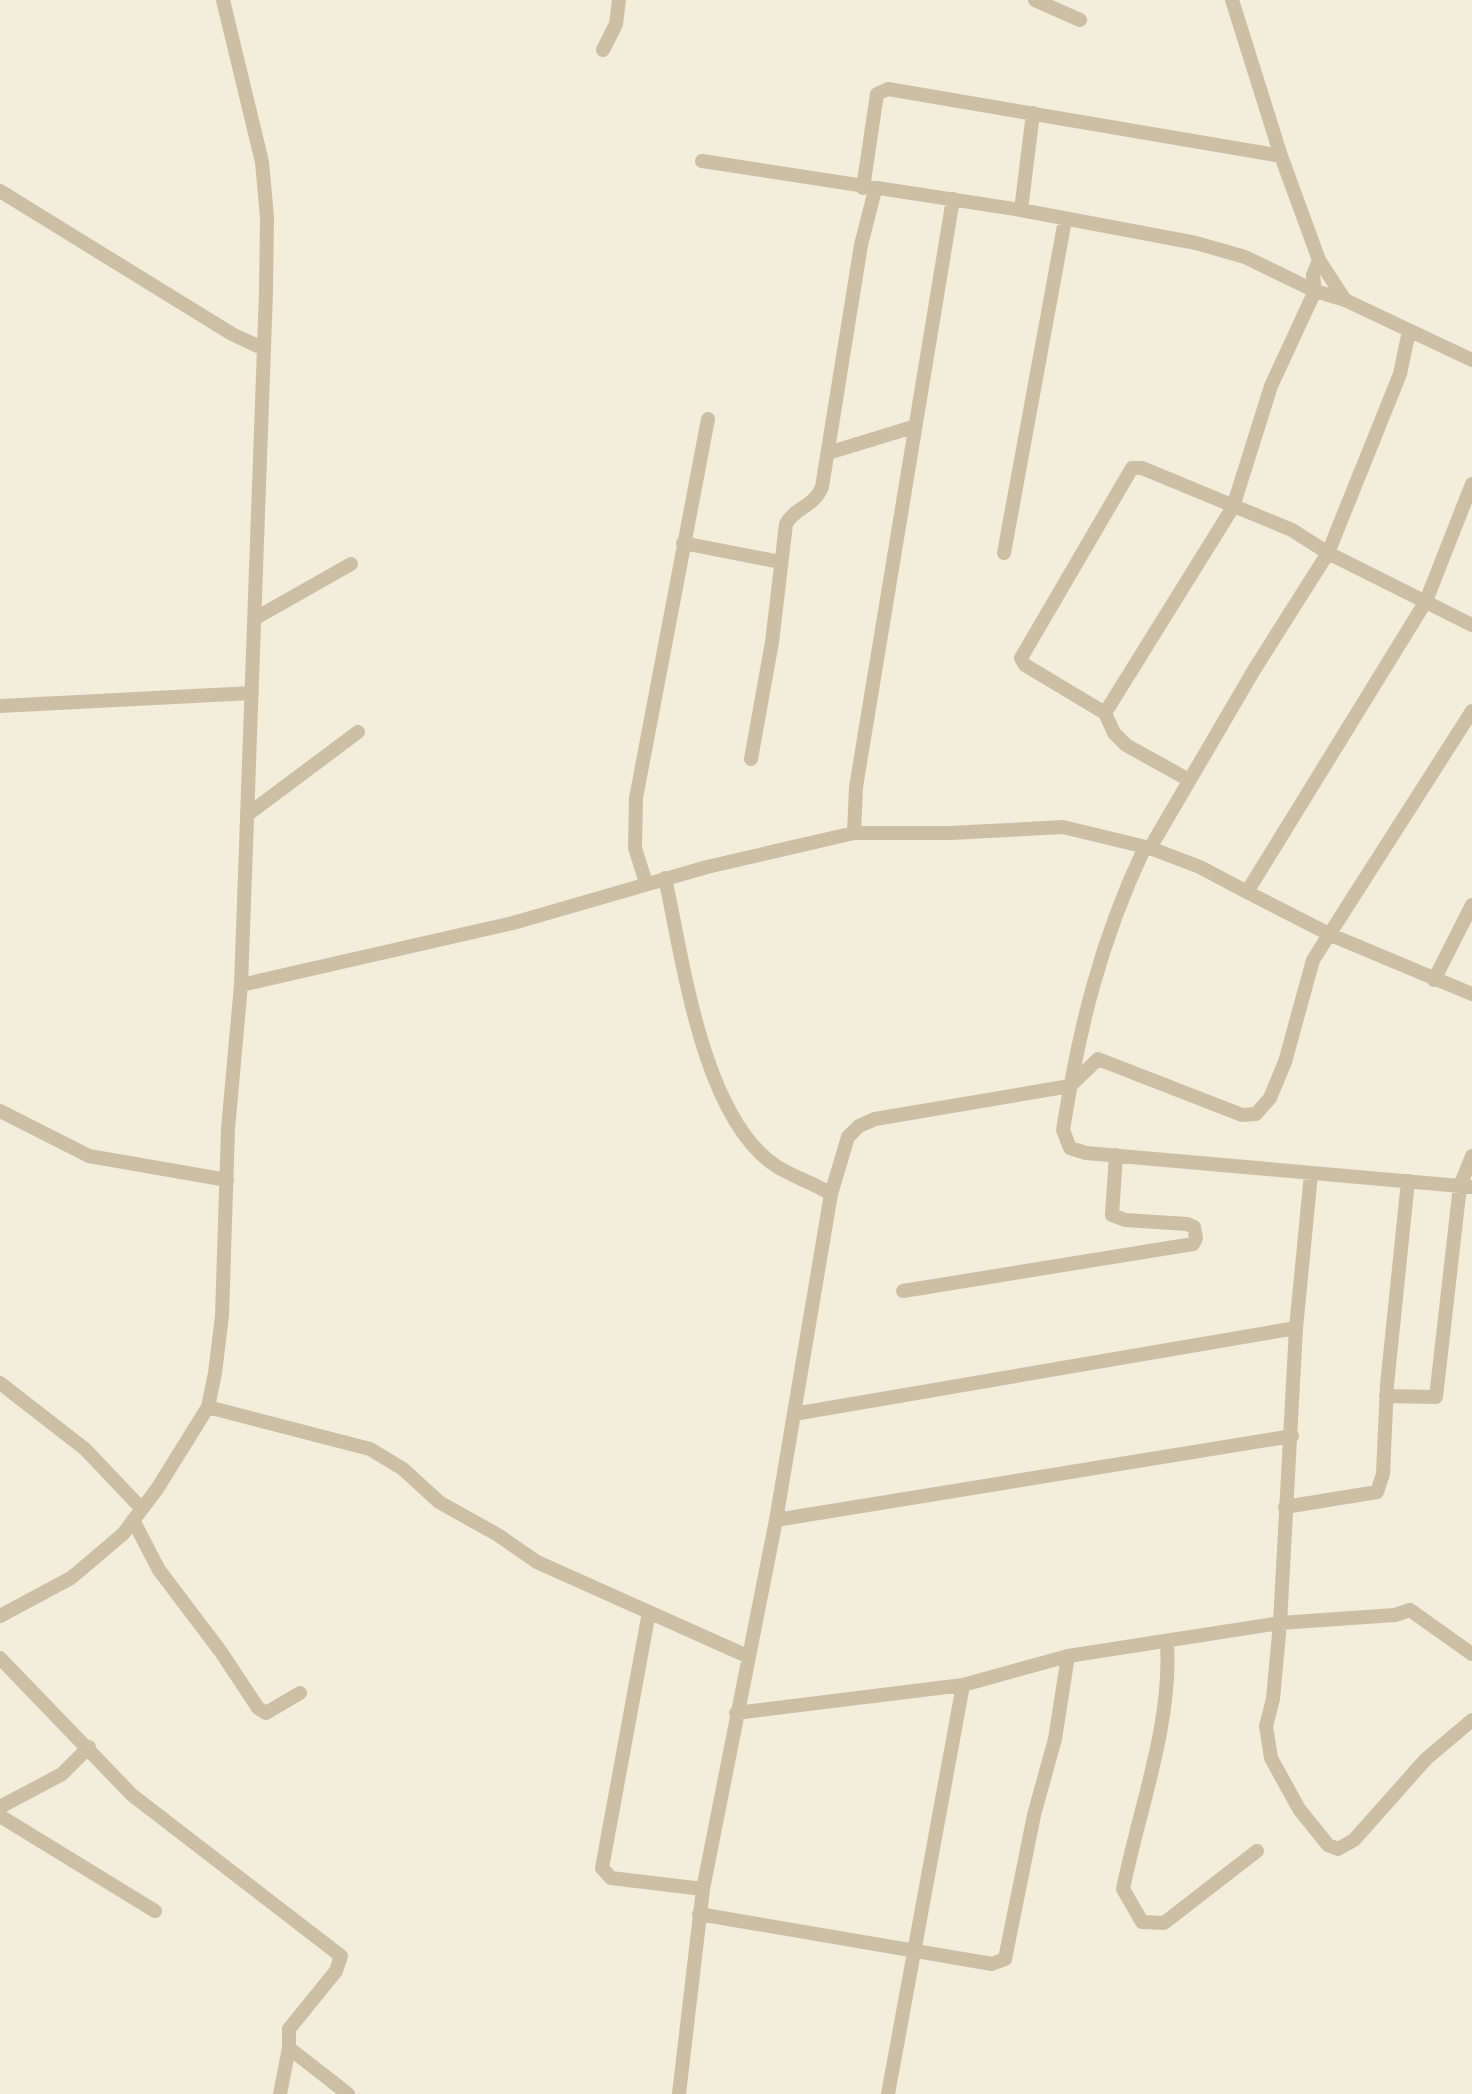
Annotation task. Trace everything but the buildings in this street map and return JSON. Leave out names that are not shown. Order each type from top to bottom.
[{"type":"street","points":[[0,1616],[71,1578],[99,1556],[138,1514],[208,1407],[222,1316],[227,1180],[241,985],[264,349],[265,188],[223,0]]},
{"type":"street","points":[[603,50],[616,24],[619,0]]},
{"type":"street","points":[[1035,0],[1080,20]]},
{"type":"street","points":[[1232,0],[1281,156],[1319,260],[1345,300]]},
{"type":"street","points":[[751,759],[772,642],[786,524],[793,514],[810,505],[819,494],[828,453],[869,189],[877,94],[883,90],[1033,113],[1281,156]]},
{"type":"street","points":[[1021,210],[1033,113]]},
{"type":"street","points":[[702,161],[1021,210],[1196,243],[1245,257],[1472,360]]},
{"type":"street","points":[[0,191],[232,334],[264,349]]},
{"type":"street","points":[[854,833],[856,787],[894,573],[913,427],[953,199]]},
{"type":"street","points":[[1004,553],[1065,220]]},
{"type":"street","points":[[1105,713],[1233,507],[1271,386],[1315,291],[1313,275],[1319,260]]},
{"type":"street","points":[[1409,331],[1400,374],[1328,553],[1147,849],[1114,911],[1100,954],[1063,1130],[1070,1148],[1116,1155],[1466,1186]]},
{"type":"street","points":[[646,883],[635,848],[636,798],[708,419]]},
{"type":"street","points":[[828,453],[913,427]]},
{"type":"street","points":[[1189,780],[1126,745],[1114,733],[1105,713],[1025,665],[1021,658],[1124,478],[1136,466],[1292,530],[1328,553],[1472,625]]},
{"type":"street","points":[[1247,892],[1426,601],[1472,484]]},
{"type":"street","points":[[683,543],[780,562]]},
{"type":"street","points":[[254,619],[351,564]]},
{"type":"street","points":[[0,706],[252,693]]},
{"type":"street","points":[[679,2094],[703,1889],[776,1520],[831,1194],[848,1137],[859,1126],[910,1112],[1070,1086],[1098,1059],[1242,1115],[1256,1114],[1270,1098],[1285,1062],[1313,960],[1472,711]]},
{"type":"street","points":[[247,815],[358,732]]},
{"type":"street","points":[[241,985],[513,923],[646,883],[854,833],[950,833],[1063,827],[1147,849],[1200,867],[1331,935],[1472,994]]},
{"type":"street","points":[[665,878],[699,1035],[707,1062],[727,1104],[747,1136],[775,1165],[831,1194]]},
{"type":"street","points":[[1434,980],[1472,905]]},
{"type":"street","points":[[0,1111],[89,1156],[227,1180]]},
{"type":"street","points":[[903,1291],[1193,1244],[1196,1238],[1194,1227],[1187,1224],[1125,1220],[1112,1215],[1116,1155]]},
{"type":"street","points":[[1386,1396],[1436,1397],[1472,1156]]},
{"type":"street","points":[[1311,1174],[1296,1328],[1280,1623],[1273,1699],[1266,1726],[1271,1758],[1299,1809],[1328,1845],[1338,1849],[1354,1840],[1426,1759],[1472,1720]]},
{"type":"street","points":[[1285,1507],[1377,1492],[1383,1474],[1386,1396],[1408,1181]]},
{"type":"street","points":[[794,1414],[1296,1328]]},
{"type":"street","points":[[0,1383],[85,1449],[138,1514],[159,1570],[221,1652],[258,1708],[266,1713],[300,1693]]},
{"type":"street","points":[[208,1407],[370,1449],[403,1469],[439,1502],[498,1535],[537,1562],[747,1656]]},
{"type":"street","points":[[776,1520],[1292,1436]]},
{"type":"street","points":[[736,1713],[963,1685],[1068,1656],[1280,1623],[1395,1615],[1410,1610],[1472,1654]]},
{"type":"street","points":[[649,1612],[602,1868],[611,1878],[703,1889]]},
{"type":"street","points":[[1167,1643],[1169,1672],[1151,1772],[1123,1889],[1142,1922],[1164,1923],[1257,1851]]},
{"type":"street","points":[[699,1914],[992,1964],[1009,1955],[1034,1815],[1055,1739],[1068,1656]]},
{"type":"street","points":[[0,1658],[132,1795],[169,1827],[241,1877],[341,1956],[336,1971],[289,2029],[289,2048],[280,2094]]},
{"type":"street","points":[[888,2094],[963,1685]]},
{"type":"street","points":[[0,1807],[62,1774],[89,1747]]},
{"type":"street","points":[[0,1816],[155,1911]]},
{"type":"street","points":[[289,2048],[348,2094]]}]
